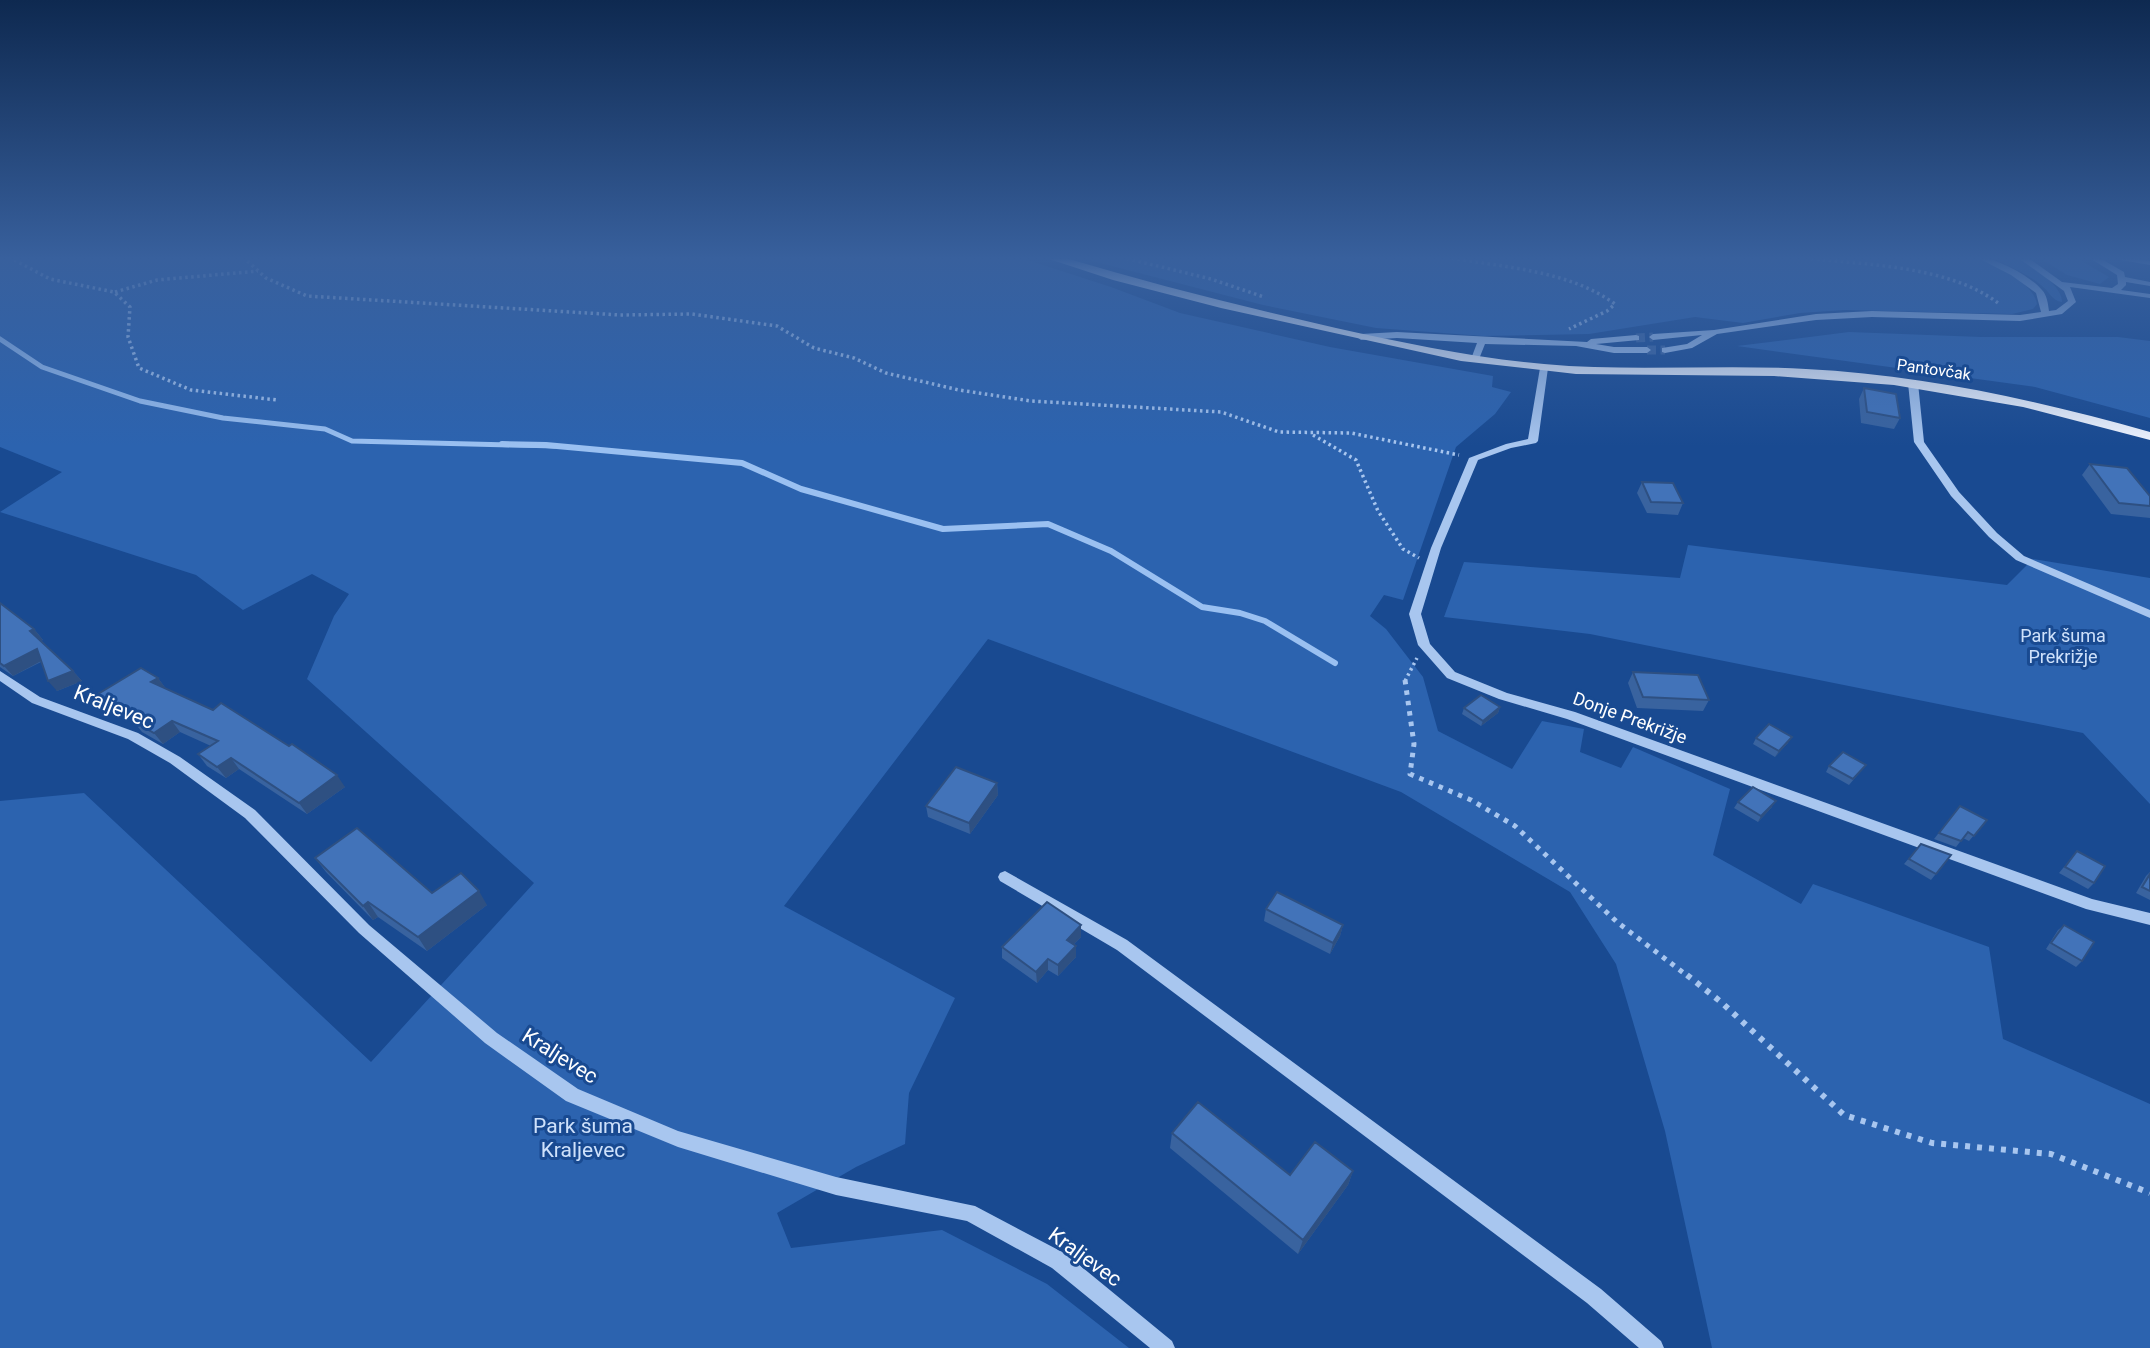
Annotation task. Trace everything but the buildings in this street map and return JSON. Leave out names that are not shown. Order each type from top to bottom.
[{"type":"main road","name":"Pantovčak","points":[[1286,320],[1475,359],[1544,368],[1647,373],[1806,373],[1913,383],[2030,403],[2150,436]]},
{"type":"street","points":[[1653,337],[1716,332],[1797,320]]},
{"type":"street","points":[[1665,350],[1689,346],[1716,332]]},
{"type":"street","points":[[1361,337],[1397,335],[1482,341]]},
{"type":"street","points":[[1585,345],[1594,341],[1636,338]]},
{"type":"street","points":[[1474,458],[1533,441],[1544,368]]},
{"type":"street","points":[[1913,383],[1919,442],[1955,494],[1993,535],[2020,558],[2150,614]]},
{"type":"street","name":"Donje Prekrižje","points":[[1474,458],[1431,565],[1415,614],[1424,645],[1451,675],[1503,696],[1571,715],[2091,905],[2150,919]]},
{"type":"street","name":"Kraljevec","points":[[0,675],[36,700],[133,736],[175,760],[250,814],[364,929],[491,1038],[572,1095],[678,1139],[823,1182],[969,1212],[1059,1261],[1165,1348]]},
{"type":"street","points":[[1004,877],[1122,945],[1594,1296],[1654,1348]]},
{"type":"lane","points":[[1475,359],[1482,341],[1585,345],[1614,350],[1647,351]]},
{"type":"path","points":[[129,320],[128,337],[139,368],[191,390],[277,400]]},
{"type":"path","points":[[734,320],[777,326],[814,348],[855,358],[886,373],[959,390],[1031,401],[1221,412],[1279,432],[1351,433],[1474,458]]},
{"type":"path","points":[[1561,332],[1590,320]]},
{"type":"path","points":[[1305,432],[1320,436],[1356,460],[1378,511],[1403,548],[1431,565]]},
{"type":"path","points":[[1424,645],[1405,679],[1414,744],[1410,774],[1471,800],[1515,825],[1617,922],[1721,1002],[1844,1115],[1932,1143],[2051,1154],[2150,1193]]},
{"type":"green space","name":"Park šuma Kraljevec","points":[[0,320],[1210,320],[1330,347],[1493,376],[1492,387],[1511,392],[1495,414],[1456,447],[1403,600],[1384,595],[1370,616],[1386,629],[1423,677],[1438,731],[1512,769],[1542,721],[1584,729],[1580,752],[1621,768],[1633,747],[1730,789],[1713,855],[1801,904],[1813,884],[1989,947],[2003,1039],[2150,1104],[2150,1348],[1712,1348],[1665,1131],[1616,964],[1570,892],[1401,792],[988,639],[784,906],[955,998],[909,1093],[905,1144],[856,1167],[777,1213],[791,1248],[942,1230],[1047,1284],[1129,1348],[0,1348],[0,801],[84,793],[371,1062],[534,883],[307,679],[334,616],[349,594],[312,574],[243,610],[196,575],[0,512],[62,472],[0,447]]},
{"type":"green space","points":[[1336,320],[1677,320],[1589,334],[1483,336],[1376,328]]},
{"type":"green space","points":[[1718,320],[1761,320],[1743,323]]},
{"type":"green space","points":[[1849,332],[1981,337],[2118,337],[2150,341],[2150,418],[2035,387],[1737,346]]},
{"type":"green space","name":"Park šuma Prekrižje","points":[[1688,545],[2007,585],[2033,559],[2150,578],[2150,804],[2083,733],[1590,634],[1444,617],[1464,562],[1680,578]]},
{"type":"waterway","points":[[0,339],[42,367],[140,401],[223,418],[325,429],[352,441],[555,446]]},
{"type":"waterway","points":[[502,444],[546,445],[742,463],[801,489],[943,529],[1048,524],[1111,551],[1202,607],[1240,613],[1265,621],[1335,663]]},
{"type":"tunnel","points":[[1636,338],[1653,337]]},
{"type":"tunnel","points":[[1647,350],[1665,350]]}]
